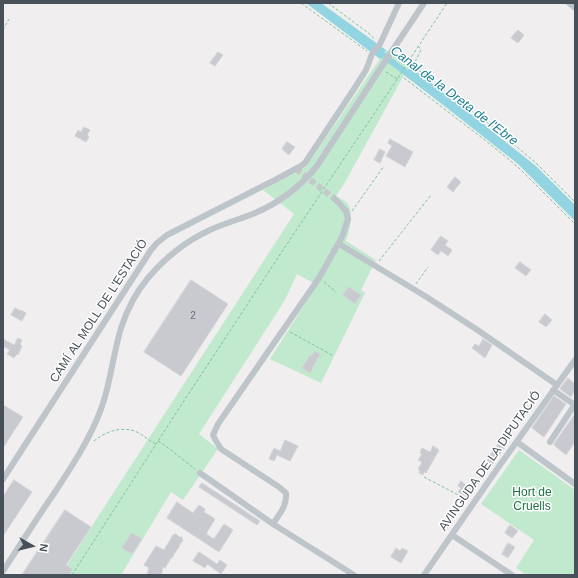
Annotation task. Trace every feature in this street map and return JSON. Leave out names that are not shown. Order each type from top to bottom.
[{"type":"street","name":"CAMÍ AL MOLL DE L'ESTACIÓ","points":[[3,479],[157,243],[168,235],[305,163],[366,70],[372,54],[380,44],[399,3]]},
{"type":"street","points":[[3,571],[72,465],[97,420],[105,401],[116,348],[124,322],[128,310],[139,290],[162,262],[194,238],[209,230],[254,214],[271,206],[284,198],[307,179],[424,3]]},
{"type":"street","points":[[569,3],[575,8]]},
{"type":"street","points":[[273,524],[285,506],[287,499],[286,493],[221,449],[213,435],[218,424],[319,278],[342,237],[348,219],[346,211],[335,199]]},
{"type":"street","points":[[338,244],[412,288],[476,329],[575,404],[550,442]]},
{"type":"street","name":"AVINGUDA DE LA DIPUTACIÓ","points":[[424,575],[575,360]]},
{"type":"street","points":[[517,442],[574,480]]},
{"type":"street","points":[[200,473],[273,524],[354,575]]},
{"type":"street","points":[[452,535],[512,575]]},
{"type":"path","points":[[301,3],[372,54]]},
{"type":"path","points":[[328,3],[371,35],[380,44]]},
{"type":"path","points":[[72,575],[156,444],[447,3]]},
{"type":"path","points":[[3,30],[9,19]]},
{"type":"path","points":[[418,46],[421,50],[413,66],[487,122],[536,163],[575,202]]},
{"type":"path","points":[[381,68],[398,79]]},
{"type":"path","points":[[404,78],[519,168],[575,224]]},
{"type":"path","points":[[348,219],[384,166]]},
{"type":"path","points":[[375,266],[431,195]]},
{"type":"path","points":[[412,288],[428,266]]},
{"type":"path","points":[[319,278],[336,292]]},
{"type":"path","points":[[285,328],[332,355]]},
{"type":"path","points":[[86,442],[90,444],[99,436],[117,430],[128,430],[140,434],[156,444]]},
{"type":"path","points":[[158,441],[200,473]]},
{"type":"path","points":[[424,477],[473,504]]},
{"type":"green space","points":[[386,50],[410,67],[404,75],[336,196],[347,203],[351,212],[351,222],[346,241],[376,260],[361,290],[365,293],[321,383],[270,359],[317,285],[297,274],[285,300],[199,434],[218,449],[183,500],[171,492],[121,575],[61,575],[294,214],[263,190],[306,167]]},
{"type":"green space","name":"Hort de Cruells","points":[[519,450],[575,490],[575,575],[527,575],[516,568],[534,540],[481,504]]},
{"type":"water","points":[[306,3],[321,3],[386,50],[380,59]]},
{"type":"water","points":[[410,67],[537,167],[575,205],[575,221],[518,164],[404,75]]},
{"type":"building","points":[[518,30],[524,35],[518,43],[511,38]]},
{"type":"building","points":[[218,52],[223,55],[215,66],[210,63]]},
{"type":"building","points":[[84,127],[90,130],[87,135],[89,137],[86,142],[75,136],[78,130],[81,132]]},
{"type":"building","points":[[390,139],[413,152],[405,167],[386,156],[392,146],[388,143]]},
{"type":"building","points":[[287,142],[295,147],[289,155],[282,149]]},
{"type":"building","points":[[380,149],[385,152],[380,163],[374,160]]},
{"type":"building","points":[[455,177],[461,182],[453,192],[447,187]]},
{"type":"building","points":[[441,236],[448,241],[445,245],[452,250],[448,256],[441,251],[438,255],[431,250]]},
{"type":"building","points":[[520,262],[531,270],[526,276],[515,268]]},
{"type":"building","points":[[191,280],[228,304],[181,376],[144,352]]},
{"type":"building","points":[[349,287],[361,295],[355,304],[343,295]]},
{"type":"building","points":[[15,308],[26,313],[22,321],[11,315]]},
{"type":"building","points":[[545,314],[552,320],[546,327],[539,322]]},
{"type":"building","points":[[18,338],[22,340],[20,344],[22,346],[18,355],[17,354],[14,358],[7,354],[10,350],[3,346],[3,339],[14,345]]},
{"type":"building","points":[[483,339],[492,345],[485,358],[472,348],[475,344],[479,346]]},
{"type":"building","points":[[315,351],[320,354],[310,373],[302,368],[310,355],[311,356]]},
{"type":"building","points":[[568,378],[575,384],[575,390],[571,397],[560,389]]},
{"type":"building","points":[[554,396],[566,404],[544,437],[532,428]]},
{"type":"building","points":[[3,405],[23,417],[3,448]]},
{"type":"building","points":[[575,414],[575,442],[566,455],[554,444]]},
{"type":"building","points":[[285,440],[298,446],[290,461],[277,455],[274,461],[269,459],[274,448],[280,451]]},
{"type":"building","points":[[499,443],[505,447],[493,464],[487,461]]},
{"type":"building","points":[[433,446],[439,450],[426,473],[424,472],[423,475],[419,473],[420,470],[418,469],[422,462],[418,460],[422,454],[420,453],[422,448],[430,452]]},
{"type":"building","points":[[14,480],[32,492],[3,536],[3,497]]},
{"type":"building","points":[[461,481],[473,491],[468,498],[458,492],[461,488],[458,486]]},
{"type":"building","points":[[202,483],[260,521],[257,525],[199,487]]},
{"type":"building","points":[[177,502],[193,513],[199,505],[205,509],[204,512],[215,519],[206,534],[214,539],[224,524],[233,530],[219,552],[167,518]]},
{"type":"building","points":[[65,510],[91,527],[66,565],[72,569],[69,575],[22,575]]},
{"type":"building","points":[[510,525],[518,531],[512,538],[505,533]]},
{"type":"building","points":[[132,533],[142,539],[132,554],[122,548]]},
{"type":"building","points":[[176,534],[179,537],[182,537],[183,541],[165,568],[163,567],[162,573],[160,575],[147,575],[149,568],[144,565],[156,546],[164,550],[173,535]]},
{"type":"building","points":[[508,543],[515,547],[508,558],[502,554]]},
{"type":"building","points":[[396,548],[400,551],[402,548],[408,551],[401,563],[391,557]]},
{"type":"building","points":[[199,552],[217,564],[220,560],[227,565],[221,574],[207,564],[205,568],[193,561]]},
{"type":"waterway","name":"Canal de la Dreta de l'Ebre","points":[[376,50],[412,77]]},
{"type":"tunnel","points":[[296,169],[335,199]]}]
